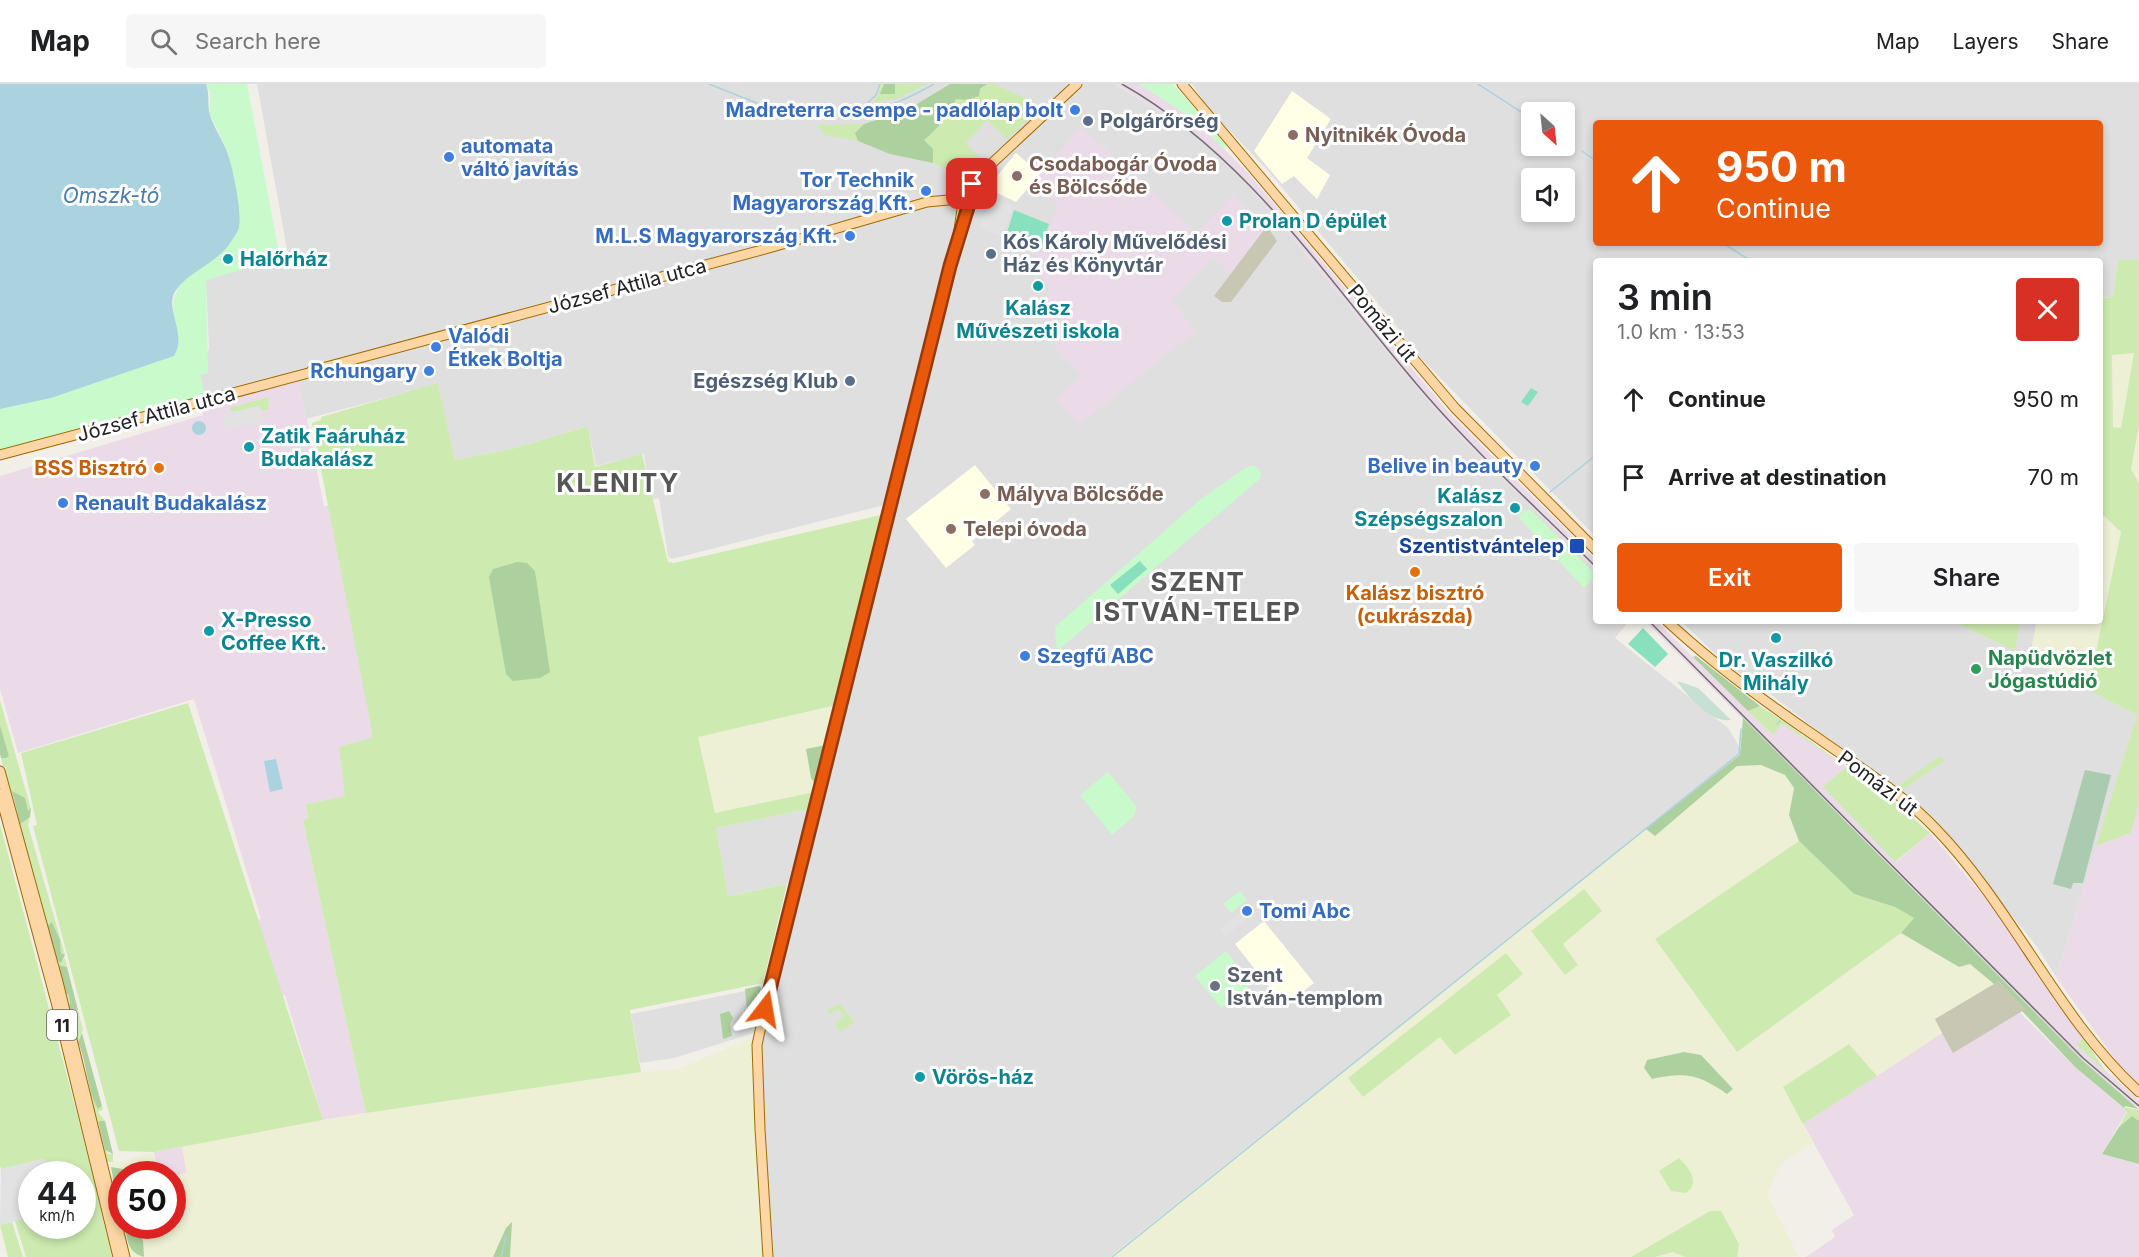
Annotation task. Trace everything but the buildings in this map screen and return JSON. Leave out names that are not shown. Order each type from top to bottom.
[{"type":"main road","points":[[768,1257],[757,1045],[958,237],[962,209],[959,196],[962,184],[988,167],[1077,84]]},
{"type":"main road","name":"Pomázi út","points":[[1182,84],[1455,408],[1593,547]]},
{"type":"main road","points":[[958,237],[974,195],[988,167]]},
{"type":"main road","points":[[968,182],[974,195]]},
{"type":"main road","name":"József Attila utca","points":[[0,455],[770,248],[817,232],[927,202],[974,195]]},
{"type":"main road","name":"Pomázi út","points":[[1670,624],[1722,670],[1891,789],[1932,825],[1982,883],[2102,1054],[2139,1092]]},
{"type":"main road","name":"11","points":[[0,771],[60,993],[125,1257]]},
{"type":"main road","name":"11","points":[[0,794],[56,1002],[118,1257]]},
{"type":"shaded area","points":[[257,84],[1115,84],[1188,129],[1243,179],[1444,420],[1593,568],[1593,624],[1627,624],[1615,638],[1728,728],[1743,753],[1110,1257],[772,1257],[760,1031],[674,1058],[640,1063],[631,1014],[775,985],[800,881],[728,896],[716,828],[809,809],[819,810],[896,508],[888,504],[672,559],[668,556],[659,498],[651,500],[644,454],[596,466],[588,426],[515,448],[455,460],[438,384],[306,419],[298,381],[202,407],[200,399],[205,397],[200,375],[209,348],[206,280],[288,255]]},
{"type":"shaded area","points":[[1116,84],[1139,84],[1168,102],[1196,121],[1249,174],[1450,414],[1593,557],[1593,568],[1444,420],[1243,179],[1188,129]]},
{"type":"shaded area","points":[[1192,84],[2139,84],[2139,260],[2118,260],[2113,297],[2103,297],[2103,258],[1593,258],[1593,534],[1413,350],[1392,320],[1269,172],[1209,109]]},
{"type":"shaded area","name":"Nyitnikék Óvoda","points":[[1292,91],[1331,119],[1307,158],[1330,175],[1317,199],[1294,176],[1282,184],[1254,151]]},
{"type":"shaded area","points":[[1081,127],[1197,233],[1232,196],[1267,226],[1230,274],[1213,257],[1172,300],[1196,331],[1079,425],[1056,398],[1082,375],[1053,345],[1057,340],[1044,299],[1051,288],[1029,262],[1041,252],[1058,205],[1033,182]]},
{"type":"shaded area","name":"Csodabogár Óvoda és Bölcsőde","points":[[1016,153],[1040,174],[1016,202],[987,188]]},
{"type":"shaded area","points":[[991,198],[1013,206],[1002,236],[979,228]]},
{"type":"shaded area","points":[[1267,226],[1277,241],[1231,302],[1222,302],[1214,296]]},
{"type":"shaded area","points":[[791,236],[791,238],[666,270]]},
{"type":"shaded area","points":[[2134,352],[2121,428],[2113,427],[2112,355]]},
{"type":"shaded area","points":[[299,381],[324,506],[331,505],[375,738],[345,796],[306,804],[308,819],[303,820],[366,1113],[323,1120],[285,995],[93,1048],[73,974],[261,919],[194,699],[18,753],[0,689],[0,476],[203,415],[202,407]]},
{"type":"shaded area","points":[[260,406],[264,422],[226,430],[223,414]]},
{"type":"shaded area","points":[[2139,425],[2139,483],[2131,469]]},
{"type":"shaded area","name":"Telepi óvoda","points":[[975,465],[1011,509],[972,541],[975,545],[946,568],[906,519]]},
{"type":"shaded area","points":[[2103,515],[2121,532],[2103,618]]},
{"type":"shaded area","points":[[1648,624],[1659,624],[1773,735],[1782,724],[1846,767],[1824,787],[1896,862],[1930,833],[1990,904],[2083,1038],[2077,1045],[2139,1100],[2139,1110],[2082,1060]]},
{"type":"shaded area","points":[[1684,624],[1958,624],[2015,651],[2020,624],[2036,624],[2030,659],[2137,715],[2056,977],[2038,948],[1960,851],[1867,769],[1760,686],[1727,665]]},
{"type":"shaded area","points":[[2036,624],[2102,624],[2088,690],[2029,659]]},
{"type":"shaded area","points":[[1677,681],[1698,688],[1731,720],[1715,717],[1700,708]]},
{"type":"shaded area","points":[[836,705],[826,745],[806,750],[811,778],[815,784],[814,792],[715,813],[698,737]]},
{"type":"shaded area","points":[[1761,765],[1785,775],[1794,788],[1789,815],[1799,841],[1655,939],[1737,1052],[1901,933],[1958,967],[1970,964],[1994,984],[1935,1019],[1942,1033],[1877,1076],[1849,1044],[1784,1087],[1814,1143],[1780,1164],[1767,1194],[1799,1257],[1110,1257],[1646,829],[1655,835],[1737,766]]},
{"type":"shaded area","points":[[2085,770],[2111,775],[2083,883],[2073,883],[2071,889],[2053,884]]},
{"type":"shaded area","points":[[2139,803],[2139,1087],[2129,1079],[2056,977],[2096,846],[2131,833]]},
{"type":"shaded area","points":[[1242,912],[1247,919],[1226,936],[1220,931],[1222,927]]},
{"type":"shaded area","points":[[1264,921],[1314,983],[1284,1006],[1235,944]]},
{"type":"shaded area","points":[[1998,981],[2026,1009],[1953,1053],[1934,1019]]},
{"type":"shaded area","points":[[2020,1013],[2075,1067],[2127,1111],[2102,1154],[2139,1164],[2139,1257],[1806,1257],[1835,1237],[1832,1230],[1854,1215],[1803,1124],[1942,1033],[1953,1052]]},
{"type":"shaded area","points":[[749,1039],[753,1041],[764,1257],[128,1257],[124,1239],[186,1239],[187,1173],[182,1147],[255,1131],[366,1113],[641,1072],[678,1069]]},
{"type":"shaded area","points":[[182,1147],[185,1161],[156,1161],[154,1152]]},
{"type":"shaded area","points":[[154,1152],[156,1161],[121,1161]]},
{"type":"shaded area","points":[[18,1165],[18,1220],[0,1225],[1,1169]]},
{"type":"green space","points":[[206,84],[247,84],[279,253],[276,259],[206,280],[208,373],[200,375],[206,398],[0,452],[0,409],[51,398],[174,356],[177,339],[174,316],[176,293],[181,284],[197,268],[226,248],[234,178],[228,152],[210,114],[210,93]]},
{"type":"green space","points":[[882,84],[928,84],[898,98],[874,103]]},
{"type":"green space","points":[[884,84],[895,84],[895,94],[880,94]]},
{"type":"green space","points":[[950,84],[987,84],[980,89],[979,96],[967,100],[956,99],[950,111],[924,140],[933,149],[933,163],[890,154],[858,141],[855,133],[864,124],[907,110]]},
{"type":"green space","points":[[987,84],[994,84],[1032,101],[1040,108],[1007,139],[987,120],[966,143],[984,163],[970,177],[933,163],[932,149],[923,140],[934,131],[950,111],[956,99],[967,100]]},
{"type":"green space","points":[[1139,84],[1173,84],[1228,145],[1223,149],[1196,121]]},
{"type":"green space","points":[[864,124],[855,133],[858,141],[825,135],[817,125]]},
{"type":"green space","points":[[1014,210],[1049,224],[1040,251],[1005,239]]},
{"type":"green space","points":[[2118,260],[2139,260],[2139,425],[2131,469],[2139,483],[2139,803],[2131,833],[2096,846],[2137,715],[2088,690],[2121,532],[2103,515],[2103,298],[2113,297]],"holes":[[[2134,353],[2121,428],[2113,427],[2112,355]]]},
{"type":"green space","points":[[438,383],[455,460],[515,448],[588,426],[595,467],[642,454],[668,562],[674,563],[881,515],[836,705],[698,737],[715,813],[814,792],[809,809],[716,828],[728,896],[787,884],[763,983],[630,1010],[641,1072],[366,1113],[303,820],[308,818],[306,804],[345,796],[339,747],[373,737],[312,423],[321,420],[321,417]]},
{"type":"green space","points":[[1531,388],[1538,392],[1528,406],[1521,402]]},
{"type":"green space","points":[[268,397],[269,409],[261,411],[260,406],[233,412],[229,408]]},
{"type":"green space","points":[[1254,465],[1261,472],[1260,479],[1057,651],[1055,627],[1201,499],[1245,468]]},
{"type":"green space","points":[[1525,510],[1531,510],[1593,572],[1593,578],[1584,588],[1518,517]]},
{"type":"green space","points":[[1140,561],[1147,569],[1118,594],[1110,585]]},
{"type":"green space","points":[[517,562],[527,563],[535,571],[550,672],[540,678],[513,681],[506,674],[489,577],[493,569]]},
{"type":"green space","points":[[1958,624],[2020,624],[2015,651]]},
{"type":"green space","points":[[1643,628],[1668,654],[1655,667],[1628,644]]},
{"type":"green space","points":[[1696,656],[1760,706],[1748,711],[1693,657]]},
{"type":"green space","points":[[0,700],[31,809],[28,812],[11,795],[19,823],[30,817],[28,825],[65,955],[61,953],[60,940],[55,933],[61,962],[65,958],[67,967],[59,965],[70,1002],[67,1005],[70,1012],[78,1010],[83,1030],[78,1042],[88,1084],[99,1107],[102,1106],[103,1110],[98,1112],[105,1121],[98,1121],[97,1124],[108,1154],[113,1154],[113,1161],[106,1162],[4,772],[7,766],[3,768],[1,758],[9,756],[0,725]]},
{"type":"green space","points":[[188,703],[323,1120],[154,1152],[119,1151],[33,826],[37,825],[21,753]]},
{"type":"green space","points":[[1760,706],[1783,721],[1897,804],[1930,833],[1895,862],[1823,787],[1846,767],[1782,724],[1773,735],[1748,711]]},
{"type":"green space","points":[[1743,718],[2082,1060],[2138,1109],[2125,1106],[2124,1108],[2075,1067],[2022,1011],[2025,1009],[1998,981],[1994,984],[1970,964],[1959,967],[1901,933],[1914,918],[1895,907],[1854,894],[1799,841],[1789,815],[1794,788],[1785,775],[1761,765],[1737,766],[1655,836],[1646,829],[1740,755]]},
{"type":"green space","points":[[0,725],[9,756],[6,758],[1,758],[0,754]]},
{"type":"green space","points":[[826,745],[815,784],[811,778],[806,749]]},
{"type":"green space","points":[[1940,756],[1945,760],[1903,790],[1898,786]]},
{"type":"green space","points":[[1108,772],[1137,807],[1134,816],[1112,835],[1080,795]]},
{"type":"green space","points":[[12,791],[25,798],[28,811],[31,808],[30,817],[20,824]]},
{"type":"green space","points":[[0,824],[89,1161],[46,1161],[44,1159],[18,1161],[18,1165],[1,1169]]},
{"type":"green space","points":[[1799,841],[1854,894],[1895,907],[1914,918],[1901,933],[1737,1052],[1655,939]]},
{"type":"green space","points":[[1584,889],[1602,911],[1563,944],[1578,965],[1565,975],[1531,931]]},
{"type":"green space","points":[[1240,891],[1247,900],[1231,913],[1223,904]]},
{"type":"green space","points":[[52,922],[60,940],[61,953],[65,955],[61,963],[55,959],[47,926]]},
{"type":"green space","points":[[1226,951],[1252,984],[1221,1008],[1195,976]]},
{"type":"green space","points":[[1506,953],[1523,974],[1497,995],[1511,1015],[1455,1055],[1440,1037],[1363,1097],[1348,1078]]},
{"type":"green space","points":[[59,965],[67,967],[78,1010],[70,1012],[68,1008],[70,1002],[68,994],[63,993],[57,971]]},
{"type":"green space","points":[[759,986],[764,991],[755,1027],[749,1029],[745,989]]},
{"type":"green space","points":[[840,1004],[854,1022],[841,1032],[835,1024],[844,1016],[838,1009],[829,1014],[827,1010]]},
{"type":"green space","points":[[729,1011],[733,1018],[730,1024],[732,1036],[723,1039],[720,1014]]},
{"type":"green space","points":[[82,1033],[102,1106],[98,1109],[94,1102],[78,1042]]},
{"type":"green space","points":[[2083,1038],[2107,1073],[2077,1045]]},
{"type":"green space","points":[[1849,1044],[1877,1076],[1803,1124],[1783,1087]]},
{"type":"green space","points":[[1684,1052],[1701,1055],[1733,1089],[1727,1094],[1708,1082],[1683,1075],[1652,1079],[1644,1068],[1647,1060]]},
{"type":"green space","points":[[2123,1107],[2139,1110],[2139,1121],[2132,1116],[2119,1127],[2127,1112]]},
{"type":"green space","points":[[2132,1116],[2139,1121],[2139,1164],[2102,1154],[2119,1127]]},
{"type":"green space","points":[[98,1121],[105,1121],[113,1154],[105,1150]]},
{"type":"green space","points":[[1679,1158],[1690,1171],[1693,1180],[1693,1184],[1686,1193],[1671,1191],[1659,1171]]},
{"type":"green space","points":[[96,1190],[112,1257],[26,1257],[20,1239],[96,1239]]},
{"type":"green space","points":[[1710,1211],[1721,1211],[1739,1244],[1737,1257],[1685,1257],[1673,1252],[1655,1257],[1631,1257]]},
{"type":"green space","points":[[12,1222],[23,1257],[8,1257],[0,1225]]},
{"type":"green space","points":[[512,1222],[510,1257],[493,1257],[506,1228]]},
{"type":"green space","points":[[128,1239],[143,1240],[144,1257],[131,1248]]},
{"type":"water","name":"Omszk-tó","points":[[0,84],[206,84],[210,115],[231,165],[240,219],[238,231],[228,246],[176,290],[172,304],[178,348],[174,356],[51,398],[0,409]]},
{"type":"water","points":[[196,421],[202,421],[206,428],[202,435],[196,435],[192,431],[192,425]]},
{"type":"water","points":[[276,759],[283,789],[270,792],[264,761]]},
{"type":"waterway","points":[[709,84],[777,111],[842,114],[859,111],[876,95],[880,84]]},
{"type":"waterway","points":[[860,111],[898,102],[934,84]]},
{"type":"waterway","points":[[1478,84],[1521,112]]},
{"type":"waterway","points":[[1582,151],[1593,159]]},
{"type":"waterway","points":[[1728,246],[1746,258]]},
{"type":"waterway","points":[[1550,492],[1593,457]]},
{"type":"waterway","points":[[1777,724],[1780,721]]},
{"type":"waterway","points":[[1112,1257],[1739,754],[1741,729]]},
{"type":"waterway","points":[[501,1257],[506,1236]]},
{"type":"tram line","points":[[1122,84],[1168,114],[1211,148],[1250,186],[1287,226],[1446,418],[1593,564]]},
{"type":"tram line","points":[[1652,624],[2083,1058],[2139,1106]]},
{"type":"place","name":"Madreterra csempe - padlólap bolt","points":[[1075,110]]},
{"type":"place","name":"Polgárőrség","points":[[1088,121]]},
{"type":"place","name":"Nyitnikék Óvoda","points":[[1293,135]]},
{"type":"place","name":"automata váltó javítás","points":[[449,157]]},
{"type":"place","name":"Csodabogár Óvoda és Bölcsőde","points":[[1017,176]]},
{"type":"place","name":"Tor Technik Magyarország Kft.","points":[[926,191]]},
{"type":"place","name":"Prolan D épület","points":[[1227,221]]},
{"type":"place","name":"M.L.S Magyarország Kft.","points":[[850,236]]},
{"type":"place","name":"Kós Károly Művelődési Ház és Könyvtár","points":[[991,254]]},
{"type":"place","name":"Halőrház","points":[[228,259]]},
{"type":"place","name":"Kalász Művészeti iskola","points":[[1038,286]]},
{"type":"place","name":"Valódi Étkek Boltja","points":[[436,347]]},
{"type":"place","name":"Rchungary","points":[[429,371]]},
{"type":"place","name":"Egészség Klub","points":[[850,381]]},
{"type":"place","name":"Zatik Faáruház Budakalász","points":[[249,447]]},
{"type":"place","name":"Belive in beauty","points":[[1535,466]]},
{"type":"place","name":"BSS Bisztró","points":[[159,468]]},
{"type":"place","name":"Mályva Bölcsőde","points":[[985,494]]},
{"type":"place","name":"Renault Budakalász","points":[[63,503]]},
{"type":"place","name":"Kalász Szépségszalon","points":[[1515,508]]},
{"type":"place","name":"Telepi óvoda","points":[[951,529]]},
{"type":"place","name":"Szentistvántelep","points":[[1577,546]]},
{"type":"place","name":"Kalász bisztró (cukrászda)","points":[[1415,572]]},
{"type":"place","name":"X-Presso Coffee Kft.","points":[[209,631]]},
{"type":"place","name":"Dr. Vaszilkó Mihály","points":[[1776,638]]},
{"type":"place","name":"Szegfű ABC","points":[[1025,656]]},
{"type":"place","name":"Napüdvözlet Jógastúdió","points":[[1976,669]]},
{"type":"place","name":"Tomi Abc","points":[[1247,911]]},
{"type":"place","name":"Szent István-templom","points":[[1215,986]]},
{"type":"place","name":"Vörös-ház","points":[[920,1077]]},
{"type":"district","name":"KLENITY","points":[[618,482]]},
{"type":"district","name":"SZENT ISTVÁN-TELEP","points":[[1198,596]]},
{"type":"route","points":[[765,1009],[950,266],[969,204],[976,193],[972,184]]}]
